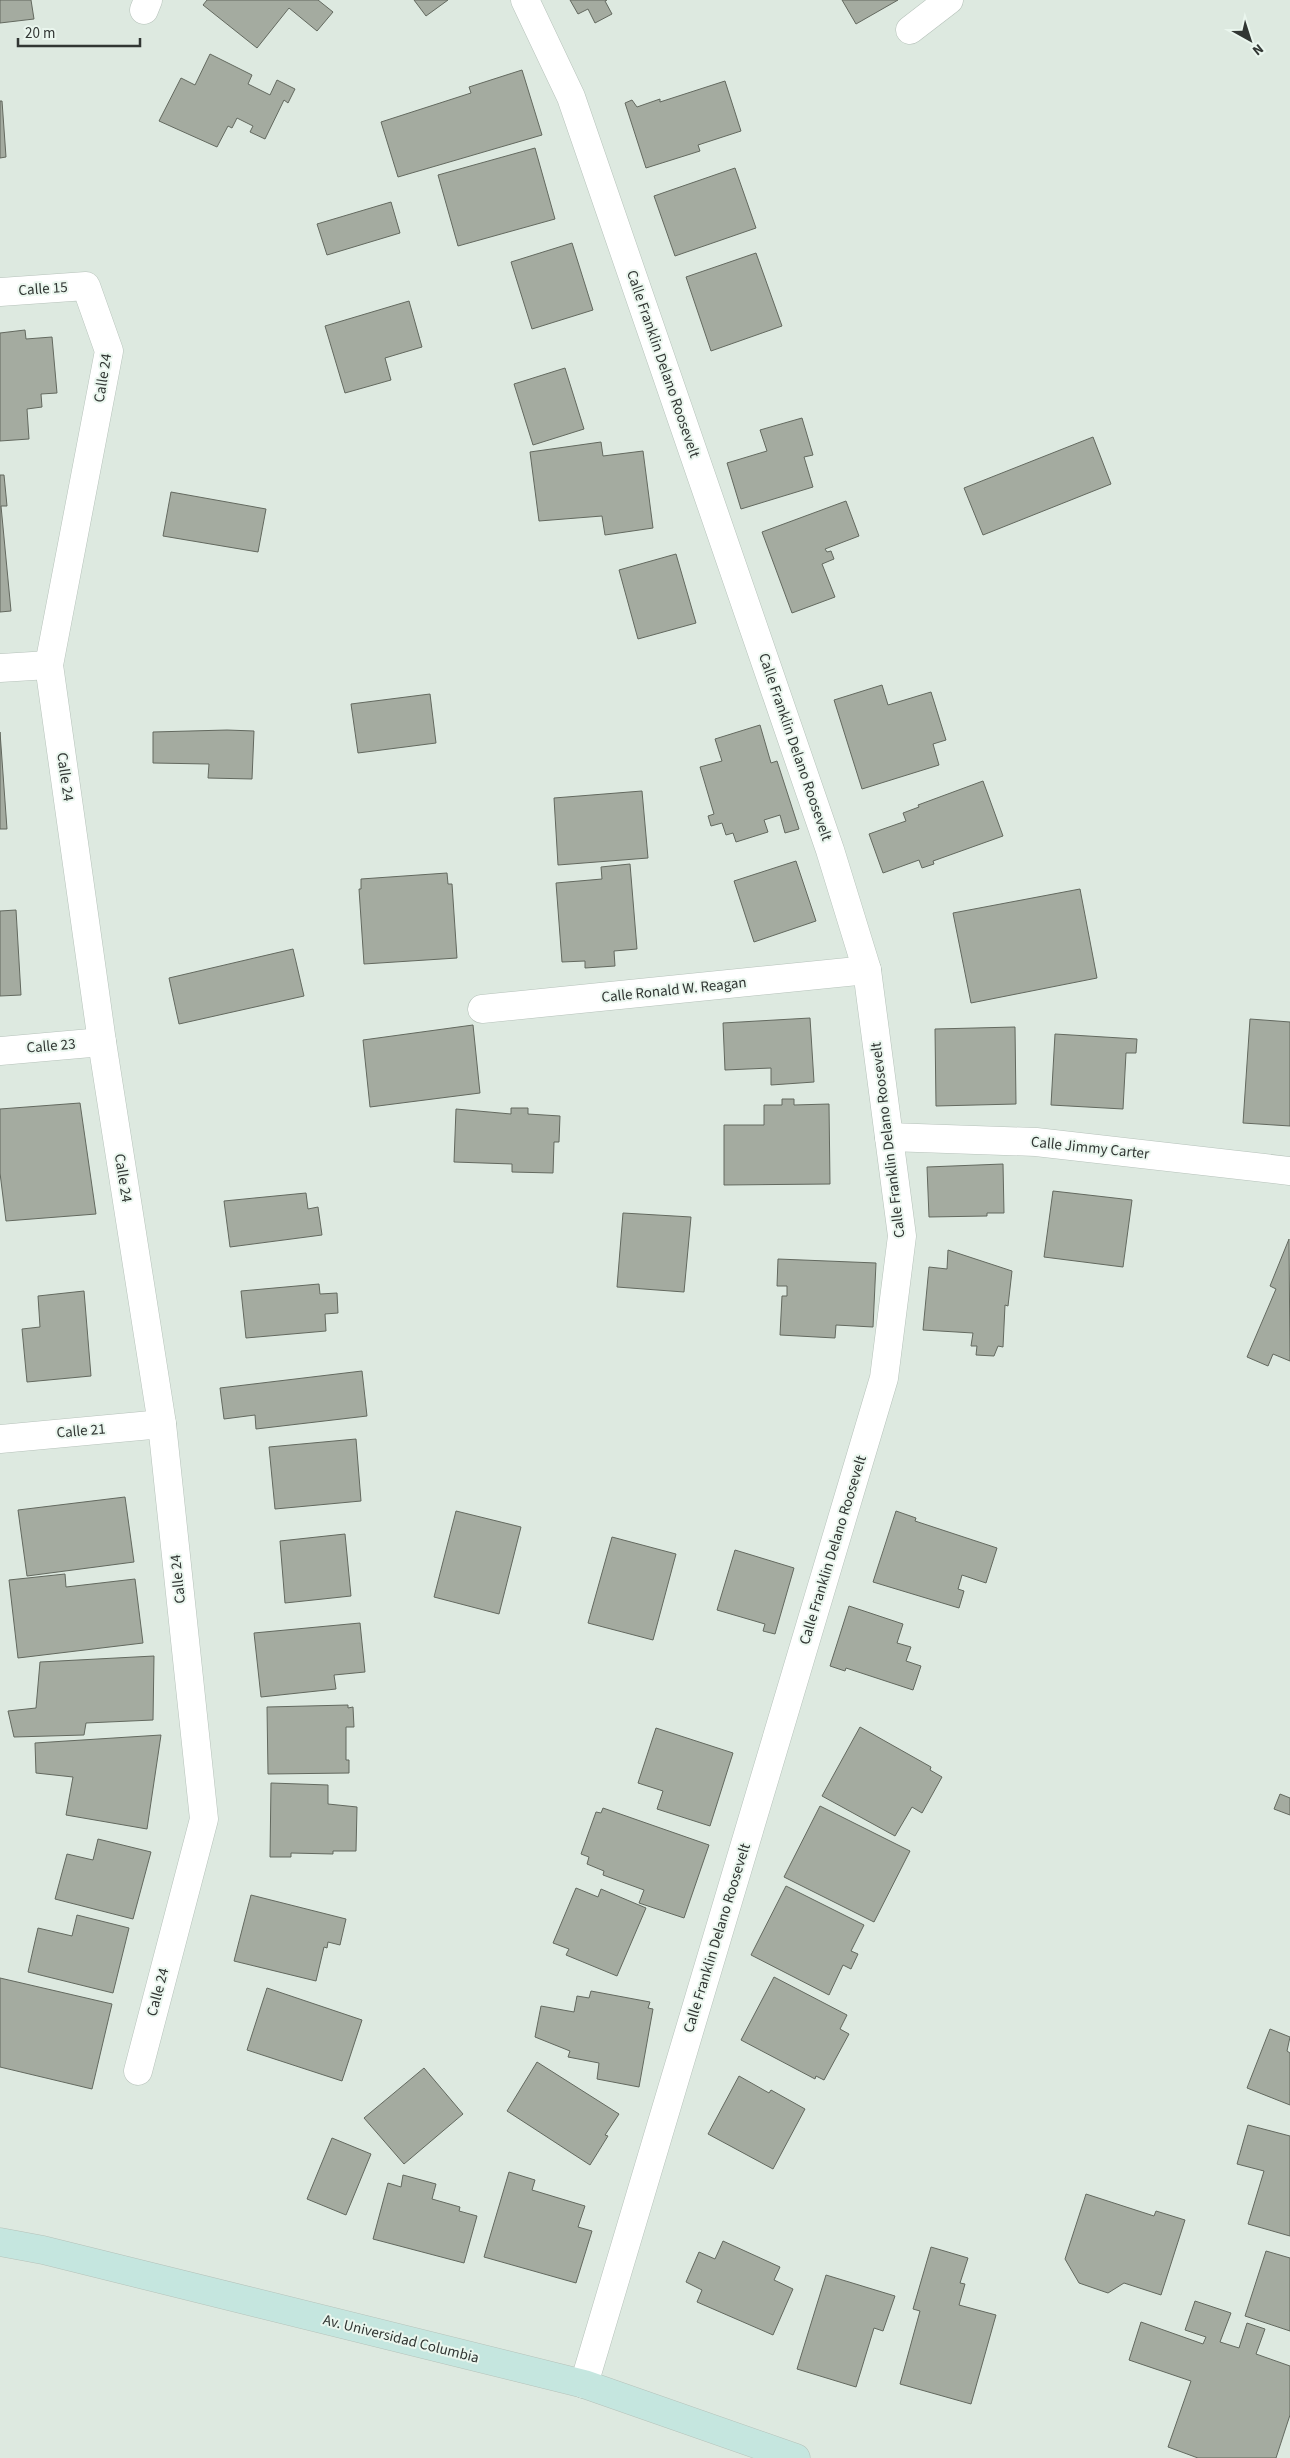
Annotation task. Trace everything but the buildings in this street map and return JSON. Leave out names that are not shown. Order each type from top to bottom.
[{"type":"main road","name":"Av. Universidad Columbia","points":[[0,2242],[43,2250],[584,2384],[796,2458]]},
{"type":"street","name":"Calle Franklin Delano Roosevelt","points":[[525,0],[571,97],[830,850],[867,970],[902,1236],[884,1378],[584,2384]]},
{"type":"street","points":[[910,30],[949,0]]},
{"type":"street","name":"Calle 15","points":[[0,292],[86,286]]},
{"type":"street","name":"Calle 24","points":[[86,286],[109,351],[49,665],[102,1042],[162,1424],[204,1819],[138,2070]]},
{"type":"street","points":[[0,668],[49,665]]},
{"type":"street","name":"Calle Ronald W. Reagan","points":[[482,1009],[867,970]]},
{"type":"street","name":"Calle 23","points":[[0,1051],[102,1042]]},
{"type":"street","name":"Calle Jimmy Carter","points":[[889,1136],[1036,1142],[1290,1171]]},
{"type":"street","name":"Calle 21","points":[[0,1439],[162,1424]]}]
